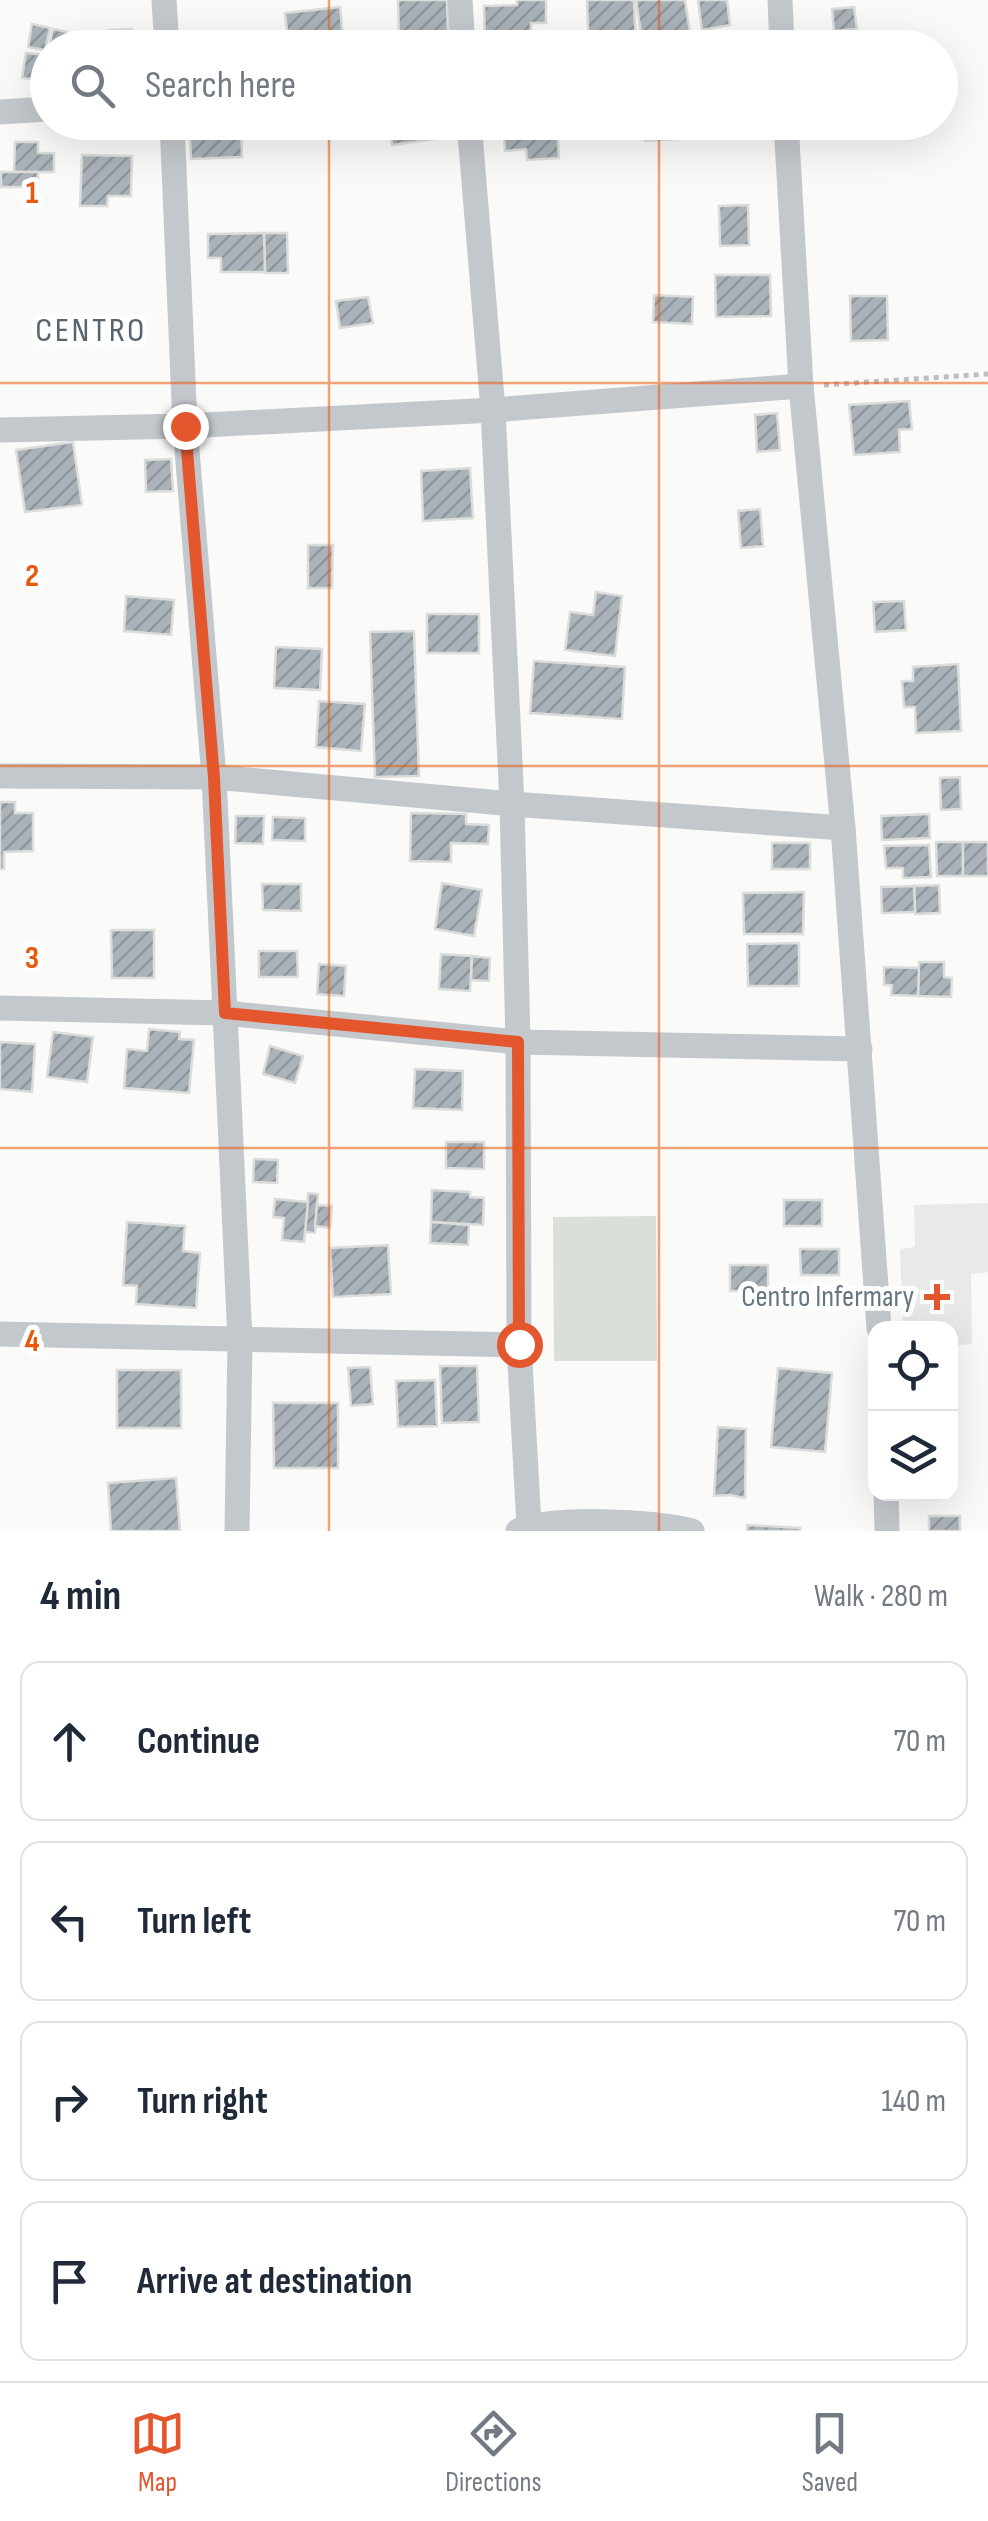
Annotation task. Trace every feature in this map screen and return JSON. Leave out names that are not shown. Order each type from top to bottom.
[{"type":"street","points":[[164,0],[166,30]]},
{"type":"street","points":[[460,0],[462,30]]},
{"type":"street","points":[[780,0],[781,30]]},
{"type":"street","points":[[0,112],[30,110]]},
{"type":"street","points":[[173,140],[185,426],[214,778],[240,1340],[236,1531]]},
{"type":"street","points":[[470,140],[492,410],[512,804],[524,1528],[559,1522],[672,1525],[692,1531]]},
{"type":"street","points":[[787,140],[801,386],[843,828],[879,1321]]},
{"type":"street","points":[[0,430],[185,426],[492,410],[801,386]]},
{"type":"street","points":[[0,776],[214,778],[843,828]]},
{"type":"street","points":[[0,1008],[225,1013],[518,1042],[860,1049]]},
{"type":"street","points":[[0,1334],[519,1344]]},
{"type":"street","points":[[886,1501],[887,1531]]},
{"type":"path","points":[[801,386],[988,374]]},
{"type":"shaded area","name":"Centro Infermary","points":[[988,1203],[988,1272],[971,1274],[972,1344],[958,1345],[958,1321],[903,1321],[900,1249],[915,1247],[914,1205]]},
{"type":"shaded area","points":[[656,1216],[657,1361],[554,1361],[553,1217]]},
{"type":"building","points":[[398,0],[447,0],[448,30],[399,30]]},
{"type":"building","points":[[517,0],[546,0],[546,23],[531,23],[531,30],[485,30],[484,6],[517,5]]},
{"type":"building","points":[[587,0],[634,0],[635,30],[588,30]]},
{"type":"building","points":[[636,0],[685,0],[690,30],[641,30]]},
{"type":"building","points":[[698,0],[727,0],[730,25],[702,30]]},
{"type":"building","points":[[340,7],[342,30],[287,30],[285,13]]},
{"type":"building","points":[[854,7],[857,29],[834,30],[832,9]]},
{"type":"building","points":[[32,24],[50,28],[50,30],[31,30]]},
{"type":"building","points":[[26,53],[30,53],[30,79],[22,78]]},
{"type":"building","points":[[190,140],[242,140],[242,157],[191,159]]},
{"type":"building","points":[[391,140],[428,140],[392,145]]},
{"type":"building","points":[[504,140],[558,140],[559,158],[527,160],[526,149],[505,151]]},
{"type":"building","points":[[15,142],[38,142],[38,153],[54,153],[54,172],[14,172]]},
{"type":"building","points":[[82,155],[132,156],[131,196],[108,196],[107,206],[80,206]]},
{"type":"building","points":[[1,172],[38,172],[38,187],[1,187]]},
{"type":"building","points":[[748,205],[749,245],[720,246],[719,206]]},
{"type":"building","points":[[264,233],[287,233],[288,273],[265,273]]},
{"type":"building","points":[[264,233],[265,272],[221,272],[221,258],[208,258],[208,234]]},
{"type":"building","points":[[715,275],[770,275],[771,316],[716,317]]},
{"type":"building","points":[[654,295],[693,297],[692,324],[653,322]]},
{"type":"building","points":[[850,296],[887,296],[888,340],[851,341]]},
{"type":"building","points":[[368,297],[373,323],[340,328],[336,301]]},
{"type":"building","points":[[909,401],[912,429],[899,430],[900,452],[854,455],[849,405]]},
{"type":"building","points":[[777,413],[780,450],[757,452],[755,415]]},
{"type":"building","points":[[73,442],[82,505],[25,512],[16,450]]},
{"type":"building","points":[[171,459],[173,491],[146,492],[145,460]]},
{"type":"building","points":[[470,468],[473,518],[423,521],[421,471]]},
{"type":"building","points":[[760,509],[763,546],[741,548],[738,511]]},
{"type":"building","points":[[308,545],[333,545],[332,588],[308,588]]},
{"type":"building","points":[[596,592],[622,596],[615,656],[565,650],[570,612],[593,615]]},
{"type":"building","points":[[126,596],[174,600],[171,635],[124,631]]},
{"type":"building","points":[[904,601],[906,630],[875,632],[873,602]]},
{"type":"building","points":[[427,614],[479,614],[479,653],[427,653]]},
{"type":"building","points":[[414,631],[419,776],[375,777],[370,632]]},
{"type":"building","points":[[276,647],[322,649],[320,690],[274,688]]},
{"type":"building","points":[[534,661],[625,667],[622,719],[530,713]]},
{"type":"building","points":[[958,664],[961,731],[916,733],[915,707],[904,707],[902,681],[913,681],[913,667]]},
{"type":"building","points":[[319,701],[365,704],[361,751],[316,747]]},
{"type":"building","points":[[960,777],[961,809],[941,810],[940,778]]},
{"type":"building","points":[[0,802],[15,802],[15,813],[33,813],[33,851],[4,852],[4,869],[0,869]]},
{"type":"building","points":[[411,813],[466,814],[466,824],[489,825],[488,844],[451,843],[451,862],[410,861]]},
{"type":"building","points":[[929,814],[930,838],[882,840],[881,816]]},
{"type":"building","points":[[236,816],[264,816],[263,844],[235,843]]},
{"type":"building","points":[[273,817],[305,818],[305,841],[272,840]]},
{"type":"building","points":[[936,842],[963,842],[963,876],[937,876]]},
{"type":"building","points":[[963,842],[988,842],[988,876],[963,876]]},
{"type":"building","points":[[772,843],[810,843],[810,869],[772,869]]},
{"type":"building","points":[[929,845],[931,877],[903,878],[903,868],[886,868],[884,846]]},
{"type":"building","points":[[442,883],[482,890],[474,936],[435,929]]},
{"type":"building","points":[[262,884],[301,884],[301,911],[263,910]]},
{"type":"building","points":[[939,885],[940,913],[915,914],[914,886]]},
{"type":"building","points":[[914,886],[915,912],[882,913],[881,887]]},
{"type":"building","points":[[804,892],[803,934],[744,934],[743,893]]},
{"type":"building","points":[[111,930],[154,930],[154,978],[112,978]]},
{"type":"building","points":[[799,943],[799,986],[748,986],[747,944]]},
{"type":"building","points":[[259,951],[297,951],[298,977],[259,977]]},
{"type":"building","points":[[441,954],[472,956],[470,991],[439,989]]},
{"type":"building","points":[[472,956],[490,958],[489,981],[471,980]]},
{"type":"building","points":[[919,962],[944,962],[944,977],[952,978],[951,997],[918,996]]},
{"type":"building","points":[[319,964],[346,966],[344,996],[317,994]]},
{"type":"building","points":[[884,967],[919,968],[918,996],[891,995],[892,985],[884,985]]},
{"type":"building","points":[[149,1029],[180,1032],[179,1039],[194,1040],[189,1093],[124,1088],[127,1049],[147,1051]]},
{"type":"building","points":[[53,1032],[93,1037],[87,1082],[47,1077]]},
{"type":"building","points":[[0,1042],[35,1044],[32,1092],[0,1089]]},
{"type":"building","points":[[270,1046],[303,1056],[295,1083],[263,1074]]},
{"type":"building","points":[[415,1069],[463,1071],[462,1110],[413,1108]]},
{"type":"building","points":[[446,1142],[484,1142],[484,1169],[446,1168]]},
{"type":"building","points":[[254,1159],[278,1160],[277,1183],[253,1182]]},
{"type":"building","points":[[432,1190],[470,1192],[470,1197],[484,1198],[483,1225],[431,1222]]},
{"type":"building","points":[[308,1193],[318,1194],[315,1233],[305,1232]]},
{"type":"building","points":[[275,1199],[308,1202],[304,1242],[282,1240],[284,1218],[273,1217]]},
{"type":"building","points":[[784,1200],[822,1200],[822,1226],[784,1226]]},
{"type":"building","points":[[317,1205],[332,1206],[330,1228],[315,1226]]},
{"type":"building","points":[[127,1222],[185,1226],[183,1251],[200,1253],[196,1308],[136,1304],[137,1286],[123,1285]]},
{"type":"building","points":[[431,1222],[469,1225],[468,1245],[430,1243]]},
{"type":"building","points":[[388,1245],[391,1294],[333,1297],[330,1248]]},
{"type":"building","points":[[800,1249],[839,1249],[839,1275],[801,1275]]},
{"type":"building","points":[[730,1265],[768,1265],[768,1291],[730,1291]]},
{"type":"building","points":[[440,1366],[477,1366],[479,1422],[442,1423]]},
{"type":"building","points":[[370,1367],[373,1404],[351,1406],[348,1368]]},
{"type":"building","points":[[778,1368],[832,1373],[825,1452],[771,1447]]},
{"type":"building","points":[[117,1370],[181,1370],[181,1428],[117,1428]]},
{"type":"building","points":[[435,1380],[437,1426],[398,1427],[396,1381]]},
{"type":"building","points":[[273,1403],[338,1403],[338,1468],[274,1468]]},
{"type":"building","points":[[718,1427],[746,1429],[745,1498],[714,1496]]},
{"type":"building","points":[[176,1478],[180,1531],[111,1531],[108,1483]]},
{"type":"building","points":[[929,1516],[960,1516],[960,1531],[929,1531]]},
{"type":"building","points":[[747,1525],[800,1528],[800,1531],[747,1531]]},
{"type":"place","name":"Centro Infermary","points":[[937,1297]]},
{"type":"district","name":"CENTRO","points":[[91,330]]},
{"type":"route","points":[[185,426],[214,778],[225,1013],[518,1042],[519,1344]]}]
